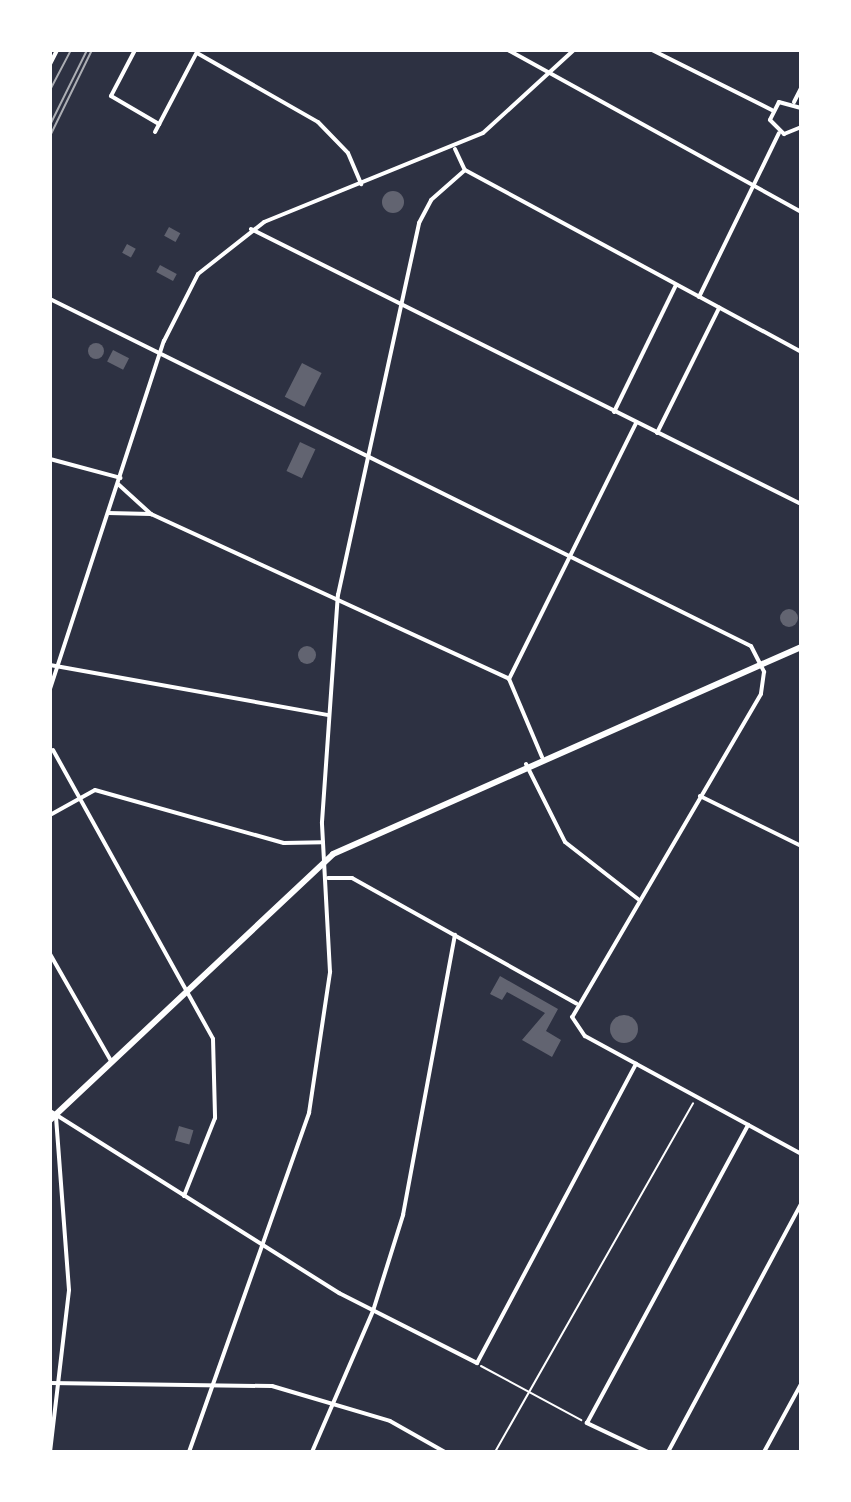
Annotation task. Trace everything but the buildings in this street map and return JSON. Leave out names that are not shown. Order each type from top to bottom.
[{"type":"main road","points":[[52,1115],[326,859],[526,764],[801,647]]},
{"type":"street","points":[[50,64],[57,50]]},
{"type":"street","points":[[135,50],[111,96],[159,124]]},
{"type":"street","points":[[508,50],[801,212]]},
{"type":"street","points":[[50,689],[161,354],[198,274],[251,229],[455,148],[497,123],[574,50]]},
{"type":"street","points":[[652,50],[772,110],[779,133],[699,297]]},
{"type":"street","points":[[155,132],[197,52],[318,122],[348,153],[361,184]]},
{"type":"street","points":[[772,110],[794,102],[801,88]]},
{"type":"street","points":[[794,102],[801,108]]},
{"type":"street","points":[[779,133],[801,127]]},
{"type":"street","points":[[455,148],[465,170],[801,352]]},
{"type":"street","points":[[189,1452],[265,1247],[322,1044],[331,942],[323,842],[338,595],[400,307],[425,208],[465,170]]},
{"type":"street","points":[[251,229],[400,307],[801,504]]},
{"type":"street","points":[[614,412],[676,285]]},
{"type":"street","points":[[50,299],[743,640],[760,662],[761,694],[576,1003],[580,1033],[801,1154]]},
{"type":"street","points":[[657,433],[719,308]]},
{"type":"street","points":[[509,679],[636,423]]},
{"type":"street","points":[[50,459],[121,478]]},
{"type":"street","points":[[118,484],[151,514],[338,595],[509,679],[542,757]]},
{"type":"street","points":[[108,513],[151,514]]},
{"type":"street","points":[[50,665],[329,715]]},
{"type":"street","points":[[50,729],[53,750],[50,792]]},
{"type":"street","points":[[53,750],[84,797],[189,987],[213,1039],[218,1084],[215,1118],[184,1196]]},
{"type":"street","points":[[526,764],[565,842],[638,899]]},
{"type":"street","points":[[50,815],[95,790],[284,843],[323,842]]},
{"type":"street","points":[[700,796],[801,846]]},
{"type":"street","points":[[328,878],[352,878],[576,1003]]},
{"type":"street","points":[[312,1452],[373,1311],[423,1135],[455,935]]},
{"type":"street","points":[[50,954],[111,1061]]},
{"type":"street","points":[[52,1115],[373,1311],[477,1363],[636,1064]]},
{"type":"street","points":[[50,1452],[69,1290],[52,1115]]},
{"type":"street","points":[[648,1452],[587,1423],[748,1125]]},
{"type":"street","points":[[668,1452],[801,1204]]},
{"type":"street","points":[[50,1383],[272,1386],[334,1401],[445,1452]]},
{"type":"street","points":[[764,1452],[801,1384]]},
{"type":"path","points":[[495,1452],[668,1137],[700,1099]]},
{"type":"path","points":[[477,1363],[581,1420]]},
{"type":"tram line","points":[[50,90],[71,50]]},
{"type":"tram line","points":[[50,125],[87,50]]},
{"type":"railway","points":[[50,136],[92,50]]}]
